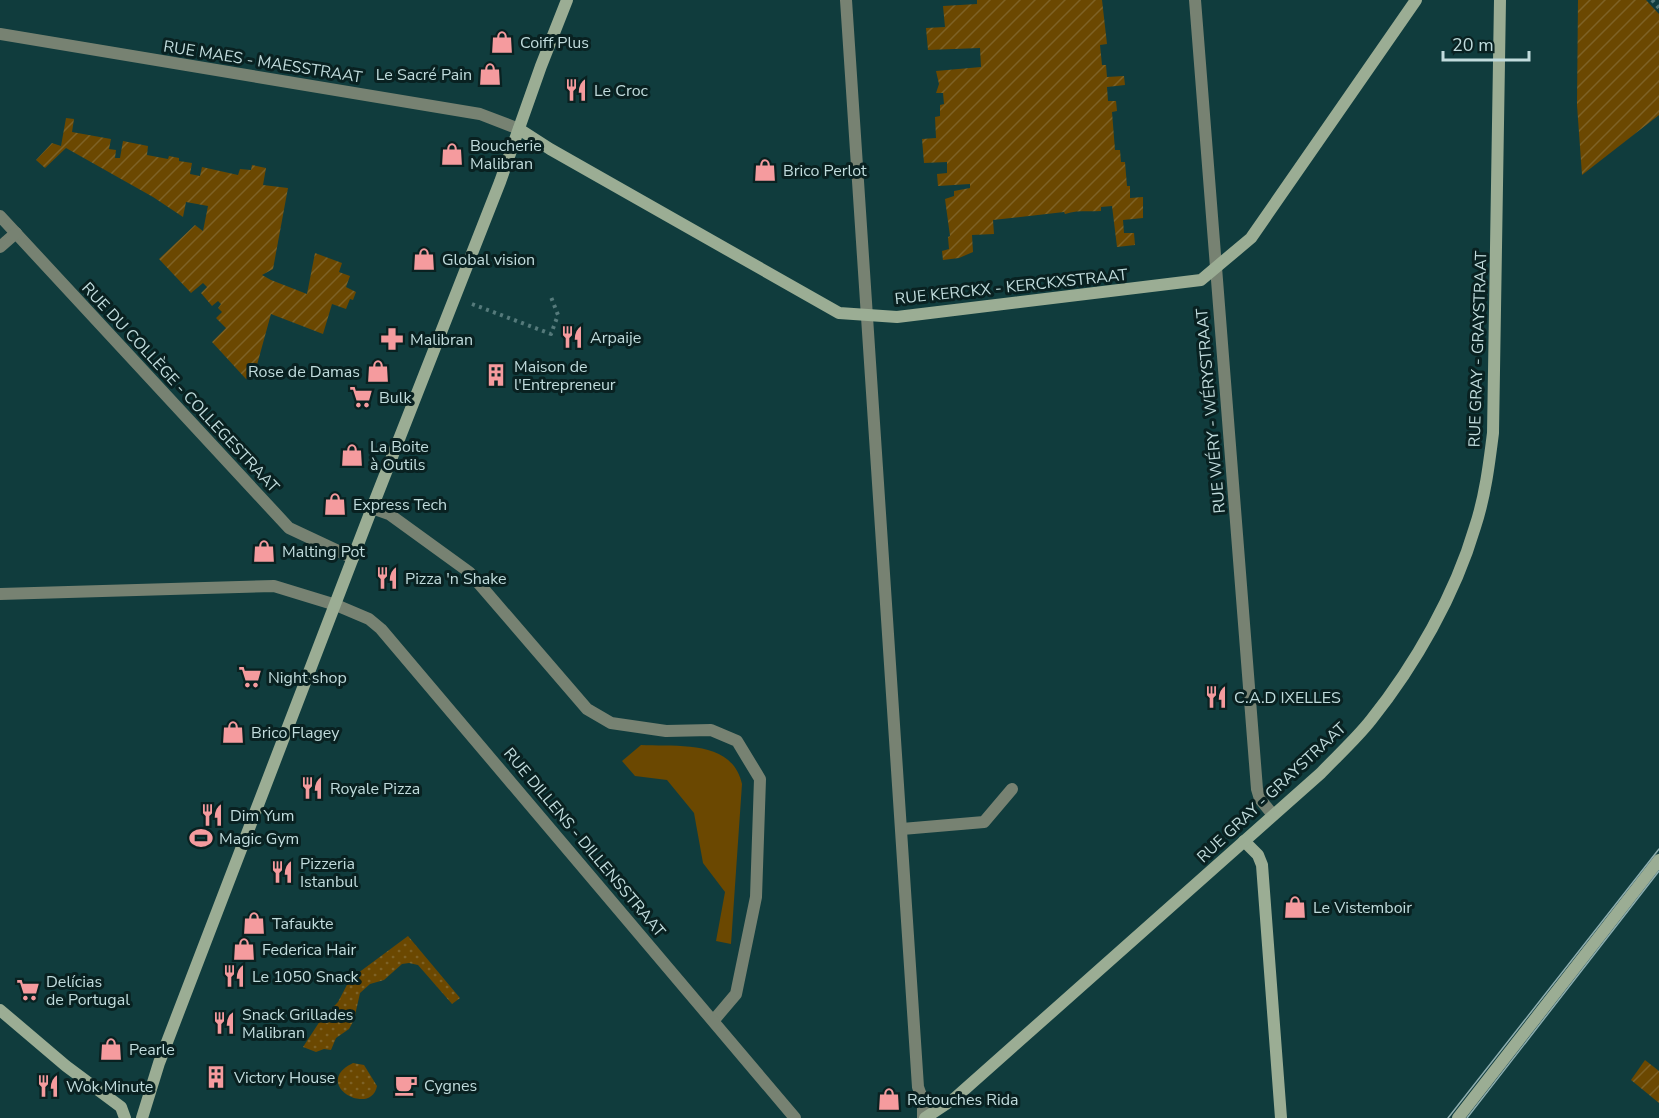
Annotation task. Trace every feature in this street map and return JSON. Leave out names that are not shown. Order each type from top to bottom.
[{"type":"street","points":[[141,1118],[164,1052],[567,0]]},
{"type":"street","points":[[846,0],[918,1087],[923,1101],[924,1118]]},
{"type":"street","name":"RUE WÉRY - WÉRYSTRAAT","points":[[1195,0],[1257,789],[1260,800],[1273,815]]},
{"type":"street","name":"RUE KERCKX - KERCKXSTRAAT","points":[[519,129],[550,149],[839,313],[897,317],[1195,281],[1201,280],[1251,238],[1416,0]]},
{"type":"street","name":"RUE GRAY - GRAYSTRAAT","points":[[924,1118],[955,1098],[1321,773],[1369,722],[1398,684],[1452,587],[1475,528],[1487,481],[1493,433],[1500,0]]},
{"type":"street","name":"RUE MAES - MAESSTRAAT","points":[[0,34],[480,114],[519,129]]},
{"type":"street","name":"RUE DU COLLÈGE - COLLEGESTRAAT","points":[[0,216],[289,528],[353,558]]},
{"type":"street","points":[[0,247],[16,233]]},
{"type":"street","points":[[372,508],[389,514],[469,572],[587,709],[611,723],[666,731],[711,730],[737,741],[760,779],[756,897],[736,994],[714,1020]]},
{"type":"street","name":"RUE DILLENS - DILLENSSTRAAT","points":[[0,594],[274,586],[336,605],[369,619],[381,629],[795,1118]]},
{"type":"street","points":[[902,829],[984,822],[1012,789]]},
{"type":"street","points":[[1244,841],[1257,855],[1262,865],[1281,1118]]},
{"type":"street","points":[[1458,1118],[1659,860]]},
{"type":"street","points":[[0,1010],[66,1066],[121,1107],[125,1118]]},
{"type":"path","points":[[1652,0],[1659,8]]},
{"type":"path","points":[[454,297],[551,334],[558,315],[551,297]]},
{"type":"shaded area","points":[[977,0],[1102,0],[1107,44],[1100,45],[1102,65],[1106,65],[1107,77],[1124,76],[1125,85],[1107,87],[1108,101],[1116,101],[1117,111],[1112,112],[1115,150],[1120,150],[1121,162],[1125,162],[1130,198],[1143,197],[1143,218],[1123,220],[1124,233],[1134,233],[1135,245],[1117,247],[1112,206],[1101,207],[1101,211],[1065,214],[1064,212],[993,220],[994,234],[972,235],[973,252],[959,258],[943,260],[942,251],[949,249],[948,237],[950,236],[945,199],[954,196],[954,191],[970,188],[970,184],[938,186],[937,174],[947,173],[947,162],[924,163],[922,139],[936,138],[935,117],[940,116],[940,105],[944,104],[943,93],[936,93],[939,84],[936,71],[981,67],[980,48],[928,50],[926,28],[945,27],[943,6],[977,4]]},
{"type":"shaded area","points":[[1578,0],[1646,0],[1659,14],[1659,115],[1582,175],[1577,105]]},
{"type":"shaded area","points":[[66,118],[74,119],[72,132],[111,139],[109,149],[116,150],[115,158],[120,158],[123,141],[148,146],[147,155],[168,159],[169,156],[179,158],[179,161],[192,163],[190,174],[200,176],[202,167],[238,175],[240,169],[251,170],[252,165],[266,168],[263,185],[288,188],[273,269],[262,275],[307,294],[315,253],[342,263],[339,272],[350,276],[346,287],[356,292],[353,300],[350,299],[346,309],[332,304],[323,334],[271,314],[255,372],[246,379],[212,342],[226,328],[216,318],[222,312],[218,308],[221,304],[218,301],[212,306],[201,293],[207,287],[203,283],[191,293],[159,259],[195,225],[203,231],[208,206],[186,202],[183,217],[153,197],[66,148],[45,168],[36,160],[52,143],[61,146]]},
{"type":"shaded area","points":[[641,745],[701,748],[727,759],[736,769],[742,784],[731,944],[716,941],[725,892],[703,863],[694,813],[667,780],[635,776],[622,761]]},
{"type":"shaded area","points":[[408,936],[460,998],[452,1004],[418,965],[402,964],[384,980],[370,984],[360,993],[354,1020],[349,1029],[336,1038],[331,1050],[324,1049],[316,1052],[303,1047],[320,1021],[338,1002],[350,979]]},
{"type":"shaded area","points":[[1645,1060],[1659,1071],[1659,1103],[1631,1080]]},
{"type":"shaded area","points":[[353,1063],[364,1065],[377,1086],[372,1095],[365,1099],[355,1098],[340,1088],[338,1080],[341,1071]]},
{"type":"tram line","points":[[1448,1118],[1659,849]]},
{"type":"tram line","points":[[1467,1118],[1659,871]]},
{"type":"place","name":"Coiff Plus","points":[[502,42]]},
{"type":"place","name":"Le Sacré Pain","points":[[490,74]]},
{"type":"place","name":"Le Croc","points":[[576,90]]},
{"type":"place","name":"Boucherie Malibran","points":[[452,154]]},
{"type":"place","name":"Brico Perlot","points":[[765,170]]},
{"type":"place","name":"Global vision","points":[[424,259]]},
{"type":"place","name":"Arpaije","points":[[572,337]]},
{"type":"place","name":"Malibran","points":[[392,339]]},
{"type":"place","name":"Rose de Damas","points":[[378,371]]},
{"type":"place","name":"Maison de l'Entrepreneur","points":[[496,375]]},
{"type":"place","name":"Bulk","points":[[361,397]]},
{"type":"place","name":"La Boite à Outils","points":[[352,455]]},
{"type":"place","name":"Express Tech","points":[[335,504]]},
{"type":"place","name":"Malting Pot","points":[[264,551]]},
{"type":"place","name":"Pizza 'n Shake","points":[[387,578]]},
{"type":"place","name":"Night shop","points":[[250,677]]},
{"type":"place","name":"C.A.D IXELLES","points":[[1216,697]]},
{"type":"place","name":"Brico Flagey","points":[[233,732]]},
{"type":"place","name":"Royale Pizza","points":[[312,788]]},
{"type":"place","name":"Dim Yum","points":[[212,815]]},
{"type":"place","name":"Magic Gym","points":[[201,838]]},
{"type":"place","name":"Pizzeria Istanbul","points":[[282,872]]},
{"type":"place","name":"Le Vistemboir","points":[[1295,907]]},
{"type":"place","name":"Tafaukte","points":[[254,923]]},
{"type":"place","name":"Federica Hair","points":[[244,949]]},
{"type":"place","name":"Le 1050 Snack","points":[[234,976]]},
{"type":"place","name":"Delícias de Portugal","points":[[28,990]]},
{"type":"place","name":"Snack Grillades Malibran","points":[[224,1023]]},
{"type":"place","name":"Pearle","points":[[111,1049]]},
{"type":"place","name":"Victory House","points":[[216,1077]]},
{"type":"place","name":"Cygnes","points":[[406,1085]]},
{"type":"place","name":"Wok Minute","points":[[48,1086]]},
{"type":"place","name":"Retouches Rida","points":[[889,1099]]}]
